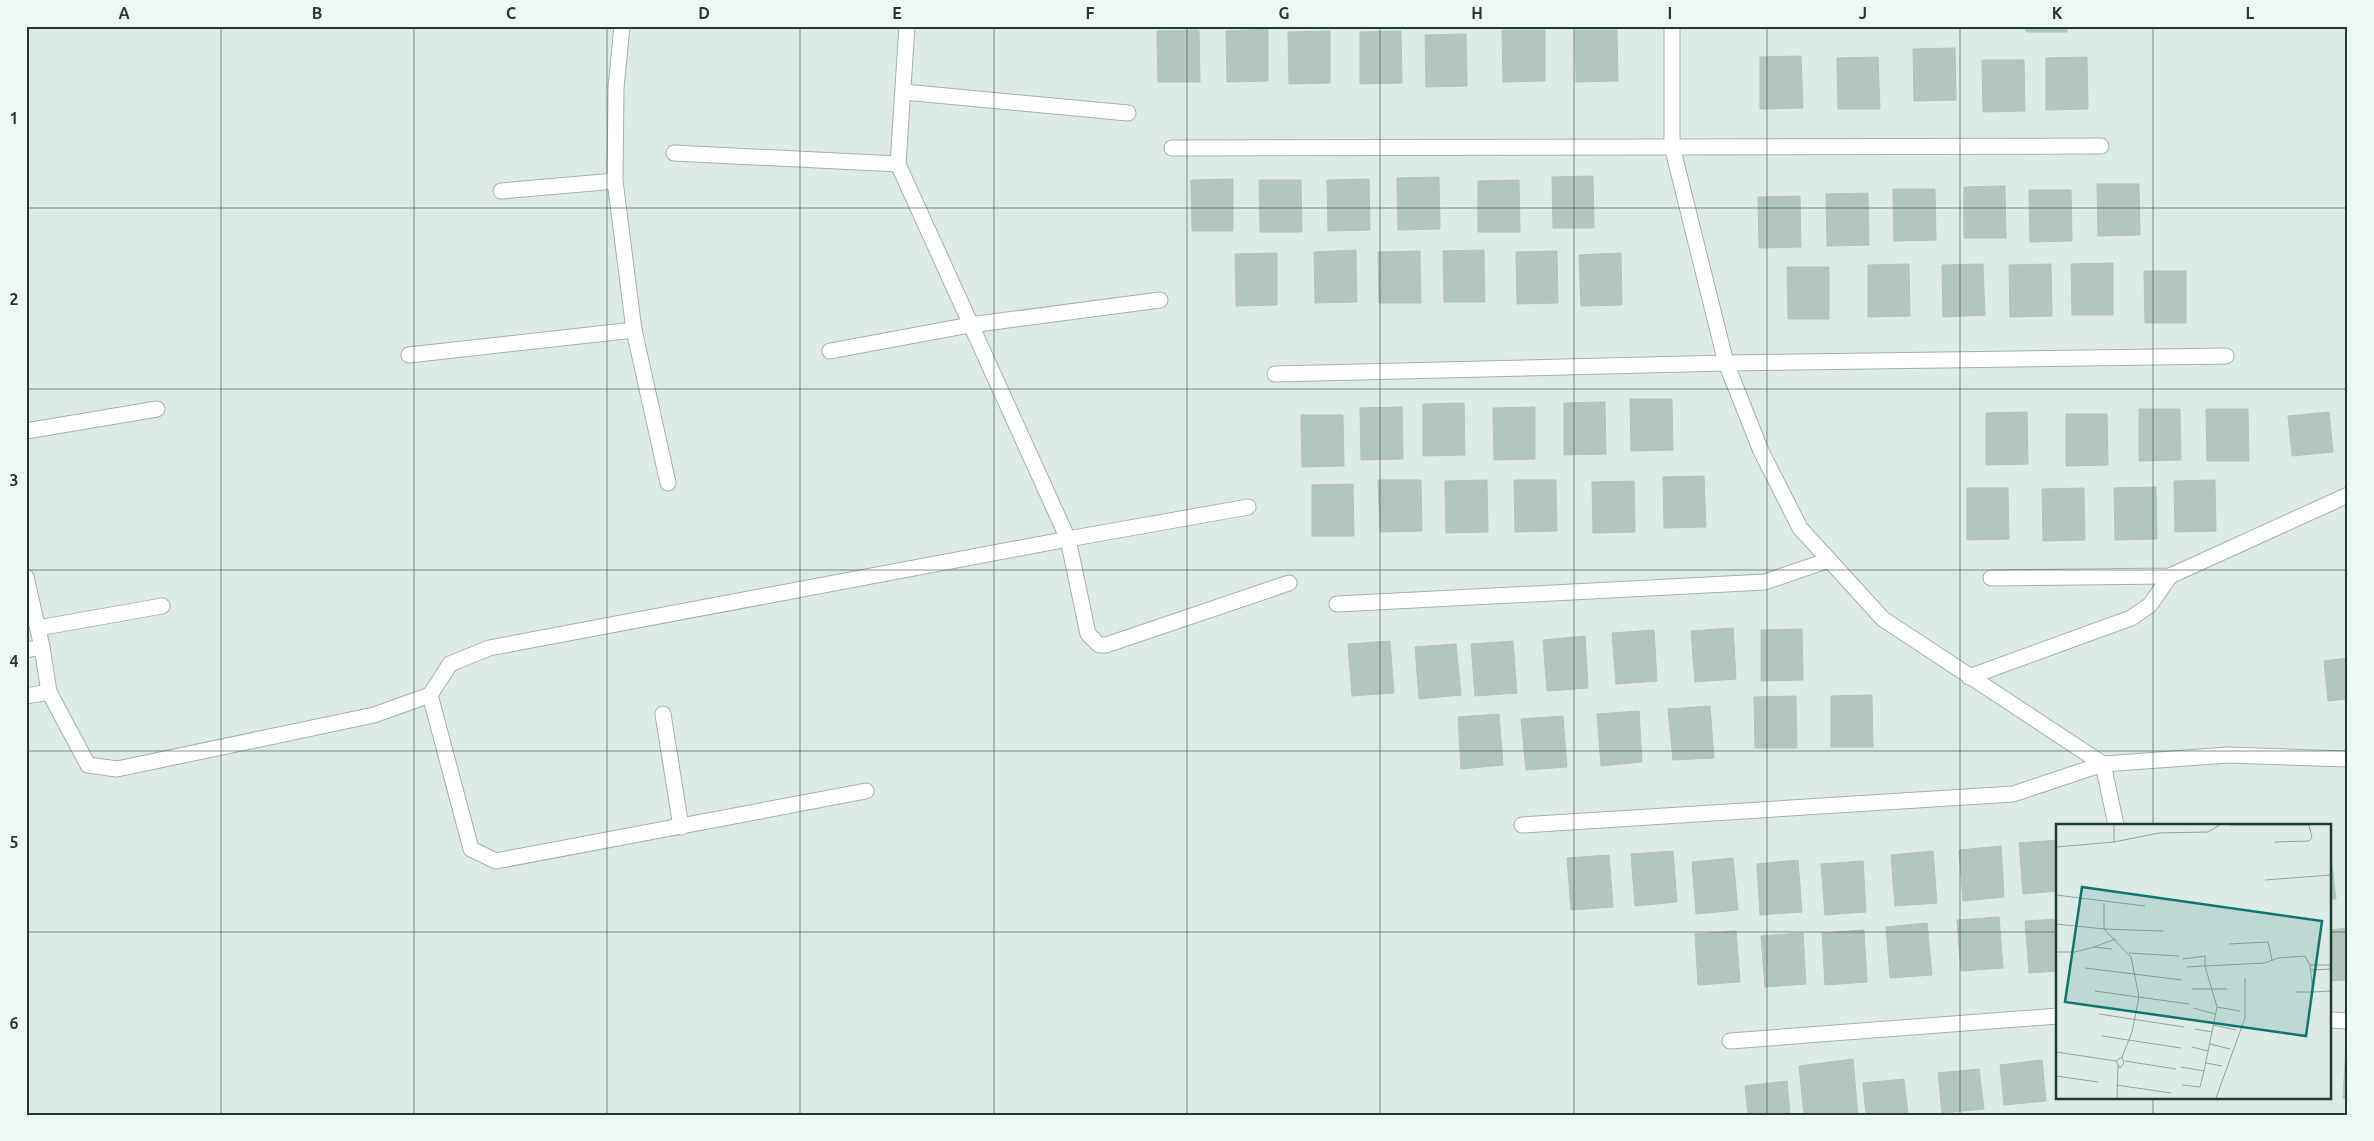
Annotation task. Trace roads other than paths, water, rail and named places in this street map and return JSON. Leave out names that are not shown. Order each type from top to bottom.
[{"type":"street","points":[[622,26],[616,88],[615,181],[634,330],[668,483]]},
{"type":"street","points":[[907,26],[898,164],[970,325],[1026,442],[1068,539],[1088,634],[1099,645],[1115,643],[1290,583]]},
{"type":"street","points":[[1672,26],[1672,146],[1726,363],[1761,451],[1800,528],[1883,619],[2103,764],[2116,824]]},
{"type":"street","points":[[904,92],[1128,113]]},
{"type":"street","points":[[1172,148],[2102,146]]},
{"type":"street","points":[[674,153],[898,164]]},
{"type":"street","points":[[502,191],[615,181]]},
{"type":"street","points":[[830,351],[970,325],[1160,300]]},
{"type":"street","points":[[409,355],[634,330]]},
{"type":"street","points":[[1275,374],[1726,363],[2226,356]]},
{"type":"street","points":[[26,431],[157,409]]},
{"type":"street","points":[[1991,578],[2170,576],[2348,495]]},
{"type":"street","points":[[26,577],[42,647],[49,692],[88,766],[117,769],[374,715],[430,694],[450,664],[489,648],[1248,507]]},
{"type":"street","points":[[1337,604],[1765,582],[1829,560]]},
{"type":"street","points":[[1969,677],[2131,618],[2150,605],[2170,576]]},
{"type":"street","points":[[38,628],[162,606]]},
{"type":"street","points":[[26,650],[42,647]]},
{"type":"street","points":[[26,696],[49,692]]},
{"type":"street","points":[[430,694],[471,849],[496,862],[866,791]]},
{"type":"street","points":[[662,714],[681,826]]},
{"type":"street","points":[[1522,825],[2013,794],[2103,764],[2228,755],[2348,759]]},
{"type":"street","points":[[1730,1041],[2056,1016]]},
{"type":"street","points":[[2332,1020],[2348,1021]]}]
